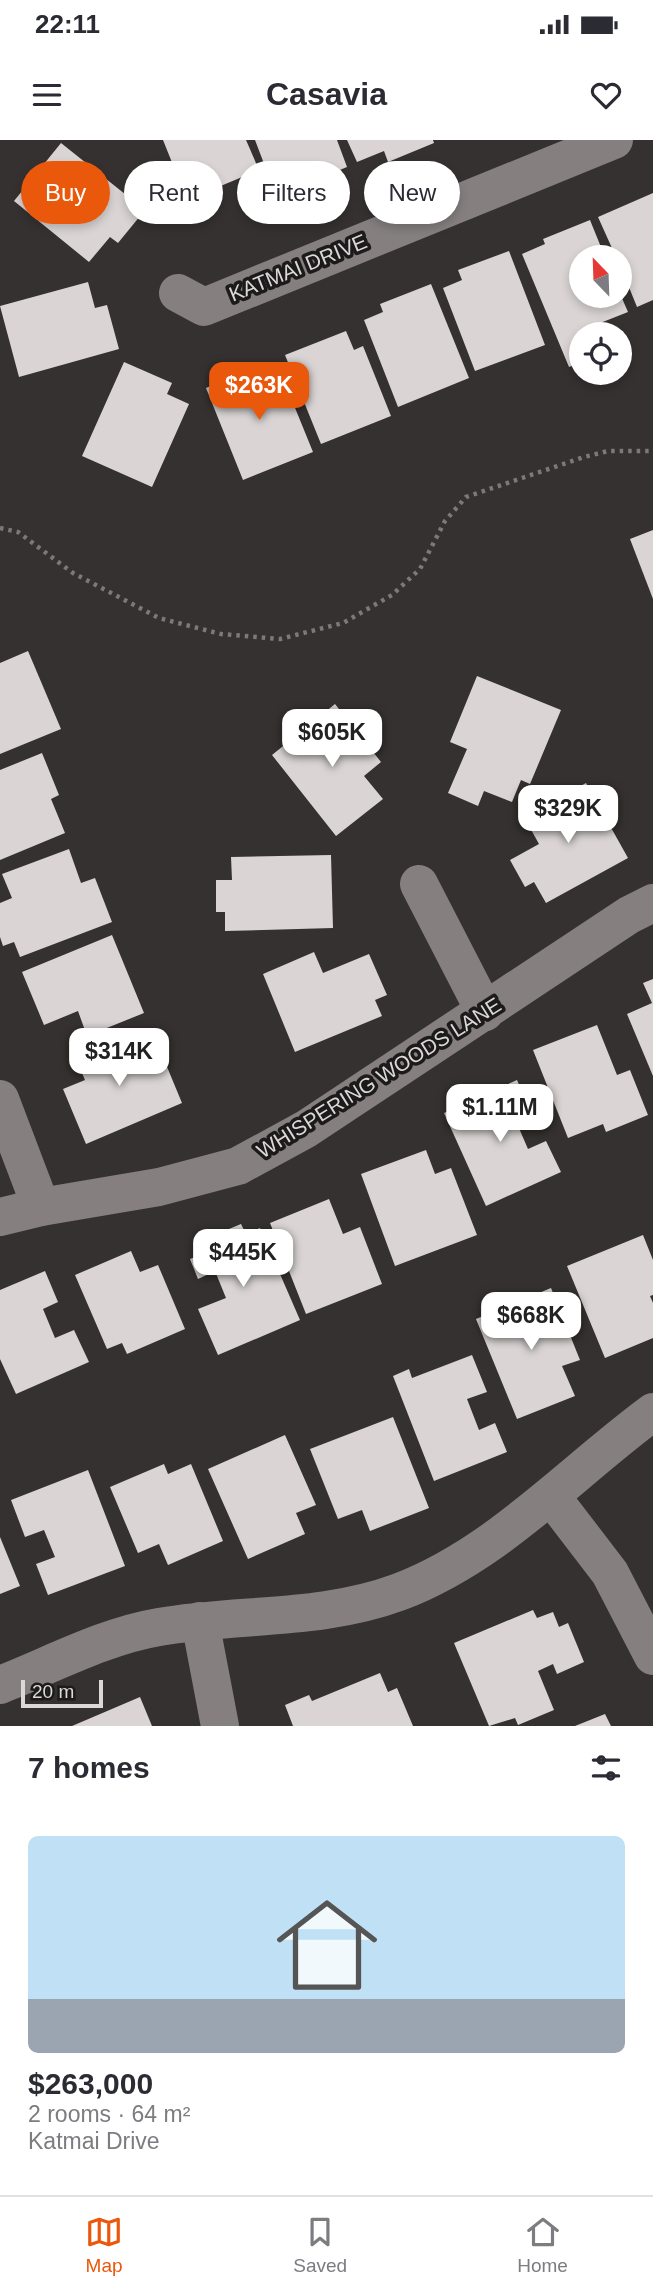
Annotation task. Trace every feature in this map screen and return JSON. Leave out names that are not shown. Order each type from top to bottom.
[{"type":"street","name":"KATMAI DRIVE","points":[[178,293],[204,307],[614,140]]},
{"type":"street","points":[[419,884],[485,1012]]},
{"type":"street","name":"WHISPERING WOODS LANE","points":[[0,1217],[41,1207],[159,1187],[238,1166],[306,1129],[629,915],[653,903]]},
{"type":"street","points":[[0,1099],[41,1207]]},
{"type":"street","points":[[0,1685],[134,1634],[200,1622],[280,1617],[333,1609],[400,1592],[478,1551],[551,1496],[653,1412]]},
{"type":"street","points":[[551,1496],[617,1584],[653,1656]]},
{"type":"street","points":[[200,1622],[220,1726]]},
{"type":"path","points":[[0,528],[18,532],[73,573],[159,618],[221,634],[280,639],[343,623],[392,595],[420,569],[445,521],[466,498],[584,457],[608,451],[653,451]]},
{"type":"building","points":[[163,140],[246,140],[255,161],[237,161],[237,179],[223,185],[223,161],[171,161]]},
{"type":"building","points":[[255,140],[337,140],[345,161],[263,161]]},
{"type":"building","points":[[347,140],[433,140],[434,143],[390,161],[388,161],[384,151],[357,162]]},
{"type":"building","points":[[61,143],[84,161],[46,161]]},
{"type":"building","points":[[110,182],[124,193],[124,224],[134,224],[118,243],[110,237],[89,262],[42,224],[110,224]]},
{"type":"building","points":[[21,192],[21,207],[14,201]]},
{"type":"building","points":[[653,193],[653,300],[637,307],[632,295],[632,245],[611,245],[598,217]]},
{"type":"building","points":[[590,220],[600,245],[569,245],[569,308],[626,308],[628,312],[603,322],[569,322],[569,367],[522,254],[545,244],[543,239]]},
{"type":"building","points":[[509,251],[545,345],[475,371],[443,288],[462,280],[458,270]]},
{"type":"building","points":[[88,282],[95,308],[107,305],[119,349],[19,377],[0,306]]},
{"type":"building","points":[[431,284],[469,378],[398,407],[364,320],[383,312],[380,304]]},
{"type":"building","points":[[346,331],[354,350],[363,346],[391,416],[321,444],[285,355]]},
{"type":"building","points":[[124,362],[172,383],[167,394],[189,404],[152,487],[82,456]]},
{"type":"building","points":[[252,369],[257,380],[280,371],[313,452],[243,480],[206,388]]},
{"type":"building","points":[[653,530],[653,599],[630,539]]},
{"type":"building","points":[[28,651],[61,729],[0,754],[0,663]]},
{"type":"building","points":[[477,676],[561,710],[530,784],[521,780],[512,802],[484,791],[478,806],[448,793],[467,749],[450,742]]},
{"type":"building","points":[[335,704],[381,762],[364,776],[383,799],[336,836],[272,755]]},
{"type":"building","points":[[42,753],[59,795],[51,799],[65,833],[0,860],[0,770]]},
{"type":"building","points":[[586,783],[628,858],[546,903],[534,882],[525,887],[510,860],[539,844],[524,817]]},
{"type":"building","points":[[69,849],[81,883],[95,878],[112,922],[20,957],[14,942],[3,946],[0,937],[0,903],[12,898],[2,874]]},
{"type":"building","points":[[331,855],[333,928],[225,931],[225,912],[216,912],[216,880],[232,880],[231,857]]},
{"type":"building","points":[[112,935],[144,1013],[87,1036],[78,1011],[44,1025],[22,972]]},
{"type":"building","points":[[314,952],[323,973],[369,954],[387,995],[375,1000],[382,1016],[295,1052],[263,974]]},
{"type":"building","points":[[653,979],[653,1076],[627,1014],[652,1003],[643,983]]},
{"type":"building","points":[[597,1025],[617,1075],[630,1070],[648,1115],[606,1132],[603,1124],[568,1138],[533,1050]]},
{"type":"building","points":[[138,1032],[153,1067],[165,1062],[182,1103],[86,1144],[63,1089],[85,1080],[75,1057]]},
{"type":"building","points":[[517,1080],[531,1112],[515,1119],[528,1149],[546,1141],[561,1172],[486,1206],[444,1113]]},
{"type":"building","points":[[426,1150],[435,1174],[451,1168],[477,1235],[395,1266],[361,1174]]},
{"type":"building","points":[[329,1199],[343,1234],[360,1227],[382,1284],[306,1314],[270,1223]]},
{"type":"building","points":[[241,1224],[246,1234],[260,1228],[300,1320],[218,1355],[198,1309],[226,1298],[215,1271],[198,1279],[190,1259],[205,1253],[200,1241]]},
{"type":"building","points":[[643,1235],[653,1260],[653,1295],[650,1296],[653,1303],[653,1338],[605,1358],[567,1266]]},
{"type":"building","points":[[131,1251],[140,1272],[158,1265],[185,1329],[127,1354],[122,1343],[107,1349],[75,1275]]},
{"type":"building","points":[[45,1271],[58,1302],[43,1309],[55,1338],[74,1330],[89,1362],[16,1394],[0,1359],[0,1290]]},
{"type":"building","points":[[551,1288],[580,1360],[562,1366],[575,1396],[517,1419],[476,1319]]},
{"type":"building","points":[[472,1355],[487,1392],[467,1399],[479,1430],[495,1423],[507,1452],[434,1481],[393,1376],[409,1369],[412,1378]]},
{"type":"building","points":[[393,1417],[429,1508],[370,1531],[362,1510],[338,1519],[310,1449]]},
{"type":"building","points":[[285,1435],[316,1505],[296,1513],[305,1534],[248,1559],[208,1469]]},
{"type":"building","points":[[164,1464],[168,1474],[191,1464],[223,1541],[168,1565],[159,1544],[138,1553],[110,1487]]},
{"type":"building","points":[[88,1470],[125,1566],[48,1595],[36,1564],[55,1557],[44,1530],[25,1537],[11,1500]]},
{"type":"building","points":[[0,1537],[20,1586],[0,1594]]},
{"type":"building","points":[[533,1610],[537,1618],[553,1612],[559,1627],[568,1623],[584,1662],[557,1674],[553,1664],[538,1671],[554,1710],[518,1725],[515,1718],[489,1726],[454,1643]]},
{"type":"building","points":[[380,1673],[388,1692],[397,1688],[413,1726],[293,1726],[285,1705],[309,1695],[312,1701]]},
{"type":"building","points":[[140,1697],[152,1726],[72,1726]]},
{"type":"building","points":[[605,1714],[611,1726],[575,1726]]}]
